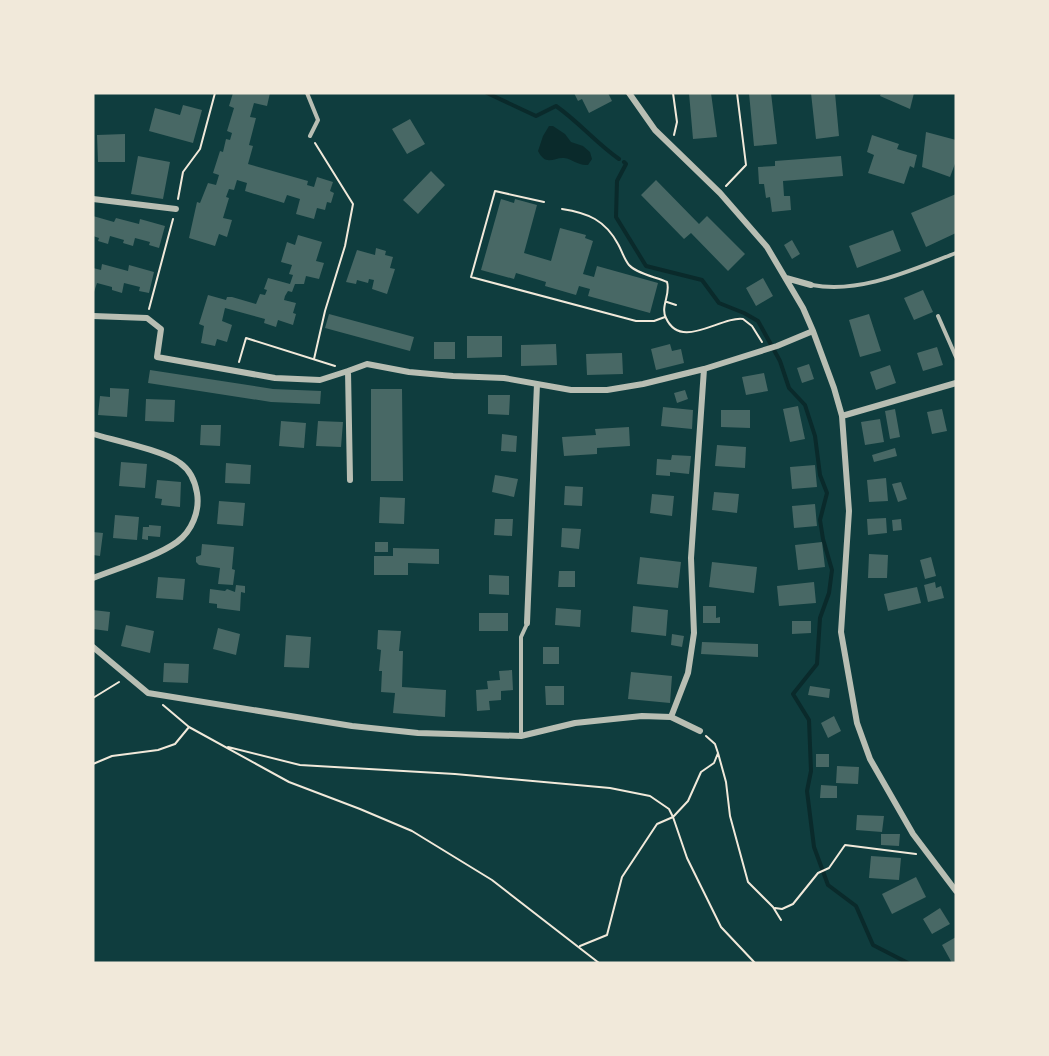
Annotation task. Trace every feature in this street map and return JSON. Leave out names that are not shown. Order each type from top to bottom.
[{"type":"street","points":[[629,93],[655,130],[720,193],[767,247],[803,308],[813,331],[842,416],[849,511],[841,632],[857,723],[870,759],[913,834],[956,891]]},
{"type":"street","points":[[93,199],[176,209]]},
{"type":"street","points":[[786,278],[811,285]]},
{"type":"street","points":[[93,316],[147,318],[161,329],[157,357],[275,378],[320,380],[367,364],[409,372],[504,378],[571,390],[607,390],[644,384],[767,350],[813,331]]},
{"type":"street","points":[[671,717],[688,673],[694,633],[691,558],[704,369]]},
{"type":"street","points":[[348,371],[350,480]]},
{"type":"street","points":[[842,416],[956,383]]},
{"type":"street","points":[[527,623],[537,384]]},
{"type":"street","points":[[93,434],[164,455],[179,462],[190,472],[196,485],[198,500],[189,530],[177,542],[93,578]]},
{"type":"street","points":[[93,647],[148,693],[352,726],[418,733],[521,736],[575,723],[642,716],[671,717],[699,731]]},
{"type":"lane","points":[[307,93],[318,120],[310,136]]},
{"type":"lane","points":[[811,285],[831,288],[859,285],[956,253]]},
{"type":"lane","points":[[938,316],[956,357]]},
{"type":"lane","points":[[521,736],[521,637],[527,623]]},
{"type":"path","points":[[671,147],[677,122],[673,93]]},
{"type":"path","points":[[720,193],[746,165],[737,93]]},
{"type":"path","points":[[310,136],[353,204],[345,246],[325,311],[314,359]]},
{"type":"path","points":[[544,202],[495,191],[471,276],[636,321],[654,321],[665,317]]},
{"type":"path","points":[[562,209],[593,217],[602,222],[617,242],[628,264],[668,282],[665,317],[673,328],[682,332],[691,332],[728,320],[743,319],[752,326],[767,350]]},
{"type":"path","points":[[666,302],[676,305]]},
{"type":"path","points":[[236,371],[246,338],[323,361]]},
{"type":"path","points":[[93,698],[129,677]]},
{"type":"path","points":[[148,693],[189,727],[289,782],[360,808],[412,831],[492,880],[599,963]]},
{"type":"path","points":[[93,764],[112,756],[158,750],[175,744],[189,727]]},
{"type":"path","points":[[699,731],[715,744],[718,753],[726,782],[730,816],[748,882],[773,907],[780,920]]},
{"type":"path","points":[[228,747],[300,765],[455,774],[610,788],[650,796],[669,809],[687,858],[721,927],[755,963]]},
{"type":"path","points":[[579,946],[607,934],[622,877],[657,824],[673,817],[688,801],[701,772],[714,763],[718,753]]},
{"type":"path","points":[[773,907],[782,909],[793,904],[818,873],[829,868],[845,844],[928,855]]},
{"type":"water","points":[[549,126],[553,126],[565,134],[571,142],[583,146],[590,152],[592,159],[588,165],[564,158],[547,160],[541,156],[538,151]]},
{"type":"building","points":[[233,93],[270,93],[267,106],[254,103],[250,117],[256,118],[249,145],[253,146],[248,164],[308,181],[307,185],[314,187],[317,177],[333,182],[330,191],[334,193],[331,203],[327,202],[325,210],[317,208],[314,219],[296,214],[300,199],[287,195],[284,203],[245,191],[247,183],[237,180],[234,190],[229,189],[226,197],[229,198],[223,218],[232,220],[227,237],[219,234],[215,246],[189,238],[197,202],[200,203],[208,183],[216,185],[219,175],[213,173],[220,151],[223,152],[226,139],[230,140],[232,133],[227,131],[234,108],[229,106]]},
{"type":"building","points":[[574,93],[608,93],[612,101],[589,113],[582,99],[578,101]]},
{"type":"building","points":[[689,93],[711,93],[717,137],[693,139]]},
{"type":"building","points":[[749,93],[771,93],[777,144],[754,146]]},
{"type":"building","points":[[811,93],[835,93],[839,136],[816,139]]},
{"type":"building","points":[[881,93],[914,93],[910,109],[880,96]]},
{"type":"building","points":[[183,105],[202,110],[193,143],[149,131],[155,108],[180,115]]},
{"type":"building","points":[[410,119],[425,144],[407,154],[392,129]]},
{"type":"building","points":[[926,132],[956,140],[956,161],[950,177],[922,167]]},
{"type":"building","points":[[125,134],[125,162],[98,162],[97,135]]},
{"type":"building","points":[[872,135],[899,144],[897,149],[917,155],[914,168],[910,166],[904,184],[868,173],[874,155],[867,152]]},
{"type":"building","points":[[138,156],[170,162],[163,199],[131,194]]},
{"type":"building","points":[[841,156],[843,176],[783,181],[784,196],[790,196],[791,210],[772,212],[770,197],[766,198],[764,184],[759,184],[758,167],[775,166],[775,161]]},
{"type":"building","points":[[431,171],[445,185],[418,214],[403,200]]},
{"type":"building","points":[[656,180],[699,224],[707,216],[745,254],[728,271],[691,233],[684,239],[641,195]]},
{"type":"building","points":[[956,194],[956,233],[926,247],[911,213]]},
{"type":"building","points":[[501,199],[514,203],[515,199],[537,205],[524,253],[551,261],[560,228],[586,235],[585,238],[593,241],[583,274],[594,277],[597,266],[658,283],[650,313],[588,296],[590,289],[579,286],[576,295],[545,286],[546,282],[516,273],[514,279],[481,270]]},
{"type":"building","points":[[93,216],[114,222],[116,218],[139,224],[140,219],[165,226],[159,248],[149,245],[150,242],[135,238],[133,246],[123,243],[124,240],[110,236],[108,244],[98,241],[99,238],[93,236]]},
{"type":"building","points":[[893,230],[901,251],[857,268],[849,246]]},
{"type":"building","points":[[298,235],[322,242],[316,261],[324,263],[319,279],[306,276],[304,284],[295,284],[292,292],[288,291],[285,296],[284,300],[296,303],[293,325],[278,320],[276,327],[264,323],[265,319],[225,308],[222,321],[232,325],[227,342],[217,339],[215,346],[201,343],[204,326],[199,324],[208,295],[226,300],[227,297],[232,297],[256,304],[260,294],[265,295],[267,290],[264,289],[268,278],[290,284],[293,275],[289,274],[292,265],[281,262],[287,242],[295,245]]},
{"type":"building","points":[[792,240],[800,254],[792,259],[784,245]]},
{"type":"building","points":[[376,248],[386,251],[385,255],[393,257],[390,268],[395,269],[387,294],[372,289],[374,280],[369,279],[368,283],[357,280],[356,284],[346,282],[357,250],[375,255]]},
{"type":"building","points":[[102,264],[128,271],[129,265],[154,272],[149,293],[139,291],[140,287],[124,283],[122,293],[112,290],[112,287],[97,283],[93,295],[93,268],[101,270]]},
{"type":"building","points":[[763,278],[773,296],[756,306],[746,288]]},
{"type":"building","points":[[923,290],[933,312],[914,320],[904,298]]},
{"type":"building","points":[[329,314],[414,337],[410,351],[325,328]]},
{"type":"building","points":[[869,314],[881,351],[860,357],[849,320]]},
{"type":"building","points":[[467,336],[502,336],[502,357],[467,358]]},
{"type":"building","points":[[434,342],[455,342],[455,359],[434,359]]},
{"type":"building","points":[[556,344],[557,365],[521,366],[521,345]]},
{"type":"building","points":[[670,344],[672,351],[681,349],[684,363],[656,370],[651,349]]},
{"type":"building","points":[[937,347],[943,365],[923,371],[917,353]]},
{"type":"building","points":[[622,353],[623,374],[587,375],[586,354]]},
{"type":"building","points":[[809,364],[814,379],[802,383],[797,368]]},
{"type":"building","points":[[890,365],[896,383],[876,390],[870,372]]},
{"type":"building","points":[[150,370],[273,389],[321,391],[320,404],[271,402],[148,383]]},
{"type":"building","points":[[764,373],[768,391],[746,395],[742,377]]},
{"type":"building","points":[[110,388],[129,389],[127,417],[98,415],[100,396],[110,397]]},
{"type":"building","points":[[371,389],[402,389],[403,481],[371,481]]},
{"type":"building","points":[[685,390],[688,399],[677,403],[674,393]]},
{"type":"building","points":[[488,395],[510,395],[509,415],[488,414]]},
{"type":"building","points":[[146,399],[175,400],[174,422],[145,421]]},
{"type":"building","points":[[798,406],[805,439],[790,442],[783,409]]},
{"type":"building","points":[[663,407],[693,410],[692,429],[661,426]]},
{"type":"building","points":[[895,409],[900,437],[890,439],[885,411]]},
{"type":"building","points":[[942,409],[947,431],[932,434],[927,412]]},
{"type":"building","points":[[721,410],[750,410],[750,428],[721,427]]},
{"type":"building","points":[[880,419],[884,442],[865,445],[861,422]]},
{"type":"building","points":[[281,421],[306,423],[304,448],[279,446]]},
{"type":"building","points":[[318,421],[343,422],[341,447],[316,446]]},
{"type":"building","points":[[201,425],[221,425],[220,446],[200,445]]},
{"type":"building","points":[[629,427],[630,446],[597,448],[597,454],[564,456],[562,437],[596,435],[595,429]]},
{"type":"building","points":[[502,434],[517,436],[516,452],[501,451]]},
{"type":"building","points":[[717,445],[746,447],[745,468],[715,466]]},
{"type":"building","points":[[895,448],[897,456],[874,462],[872,455]]},
{"type":"building","points":[[672,455],[691,456],[689,474],[670,472],[670,476],[656,475],[657,459],[671,460]]},
{"type":"building","points":[[121,462],[147,464],[145,488],[119,486]]},
{"type":"building","points":[[226,463],[251,465],[250,484],[225,483]]},
{"type":"building","points":[[815,465],[817,487],[792,489],[790,467]]},
{"type":"building","points":[[495,475],[518,479],[514,497],[492,492]]},
{"type":"building","points":[[886,478],[888,501],[869,502],[867,480]]},
{"type":"building","points":[[157,480],[181,482],[180,507],[161,505],[162,499],[155,498]]},
{"type":"building","points":[[901,482],[907,499],[898,502],[892,484]]},
{"type":"building","points":[[565,486],[583,487],[582,506],[564,505]]},
{"type":"building","points":[[714,492],[739,494],[737,513],[712,510]]},
{"type":"building","points":[[652,494],[674,496],[672,516],[650,513]]},
{"type":"building","points":[[380,497],[405,498],[404,524],[379,523]]},
{"type":"building","points":[[219,501],[245,503],[243,526],[217,524]]},
{"type":"building","points":[[815,504],[817,526],[794,528],[792,506]]},
{"type":"building","points":[[115,515],[139,517],[137,540],[113,538]]},
{"type":"building","points":[[886,518],[887,533],[868,535],[867,519]]},
{"type":"building","points":[[495,519],[513,519],[512,536],[494,535]]},
{"type":"building","points":[[901,519],[902,530],[893,531],[892,520]]},
{"type":"building","points":[[149,525],[161,526],[160,537],[148,536],[148,540],[142,539],[143,527],[149,527]]},
{"type":"building","points":[[562,528],[581,529],[579,549],[561,547]]},
{"type":"building","points":[[93,532],[103,533],[100,556],[93,555]]},
{"type":"building","points":[[375,542],[388,542],[388,552],[375,552]]},
{"type":"building","points":[[822,542],[825,567],[798,570],[795,545]]},
{"type":"building","points":[[202,544],[234,547],[233,585],[218,584],[220,568],[199,565],[196,562],[196,557],[201,555]]},
{"type":"building","points":[[393,548],[439,549],[439,564],[408,563],[408,575],[374,575],[374,556],[393,556]]},
{"type":"building","points":[[869,554],[888,555],[887,578],[868,578]]},
{"type":"building","points":[[640,557],[681,562],[678,588],[637,584]]},
{"type":"building","points":[[931,557],[936,576],[925,579],[920,560]]},
{"type":"building","points":[[712,562],[757,567],[754,593],[709,587]]},
{"type":"building","points":[[559,571],[575,571],[575,587],[558,587]]},
{"type":"building","points":[[489,575],[509,576],[509,595],[489,594]]},
{"type":"building","points":[[158,577],[185,579],[183,600],[156,598]]},
{"type":"building","points":[[814,582],[816,603],[779,606],[777,586]]},
{"type":"building","points":[[935,582],[936,588],[941,586],[944,598],[928,602],[924,585]]},
{"type":"building","points":[[236,585],[245,586],[245,593],[241,592],[240,611],[217,608],[217,604],[209,603],[210,589],[225,591],[227,589],[235,592]]},
{"type":"building","points":[[917,587],[921,603],[888,611],[884,594]]},
{"type":"building","points":[[633,606],[668,610],[666,636],[631,632]]},
{"type":"building","points":[[703,606],[716,606],[716,618],[720,617],[720,623],[703,623]]},
{"type":"building","points":[[556,608],[581,610],[580,627],[555,625]]},
{"type":"building","points":[[93,610],[110,612],[108,631],[93,629]]},
{"type":"building","points":[[479,613],[508,613],[508,631],[479,631]]},
{"type":"building","points":[[792,621],[811,621],[811,633],[792,634]]},
{"type":"building","points":[[126,625],[154,631],[150,653],[121,646]]},
{"type":"building","points":[[218,628],[240,634],[236,655],[213,649]]},
{"type":"building","points":[[378,630],[401,631],[399,651],[403,651],[402,687],[446,690],[445,717],[393,713],[395,693],[381,692],[382,671],[379,671],[381,650],[377,649]]},
{"type":"building","points":[[672,634],[684,636],[682,647],[671,645]]},
{"type":"building","points":[[286,635],[311,637],[309,668],[284,667]]},
{"type":"building","points":[[702,642],[758,644],[758,657],[701,654]]},
{"type":"building","points":[[543,647],[559,647],[559,664],[543,664]]},
{"type":"building","points":[[164,663],[189,664],[188,683],[163,682]]},
{"type":"building","points":[[512,670],[513,690],[501,691],[501,700],[489,701],[490,710],[477,711],[476,690],[488,689],[487,681],[500,680],[499,671]]},
{"type":"building","points":[[631,672],[672,676],[670,703],[628,699]]},
{"type":"building","points":[[545,686],[564,686],[564,705],[546,705]]},
{"type":"building","points":[[810,686],[830,689],[829,698],[808,695]]},
{"type":"building","points":[[834,716],[841,731],[828,738],[821,723]]},
{"type":"building","points":[[816,754],[829,754],[829,767],[816,767]]},
{"type":"building","points":[[837,766],[859,767],[858,784],[836,783]]},
{"type":"building","points":[[821,785],[837,786],[837,798],[820,798]]},
{"type":"building","points":[[857,815],[884,816],[882,832],[856,830]]},
{"type":"building","points":[[881,834],[900,834],[899,846],[881,845]]},
{"type":"building","points":[[871,856],[901,858],[899,880],[869,878]]},
{"type":"building","points":[[916,877],[926,897],[892,914],[882,894]]},
{"type":"building","points":[[940,908],[950,924],[932,934],[923,919]]},
{"type":"building","points":[[956,937],[956,962],[952,963],[942,945]]},
{"type":"waterway","points":[[487,93],[536,116],[556,106],[619,159]]},
{"type":"waterway","points":[[624,162],[626,164],[617,181],[616,217],[646,266],[702,280],[719,303],[758,321],[780,361],[789,388],[805,405],[815,436],[820,475],[827,493],[820,520],[832,570],[829,593],[820,618],[817,664],[793,694],[809,720],[811,771],[807,791],[814,847],[828,885],[856,906],[873,945],[908,963]]}]
